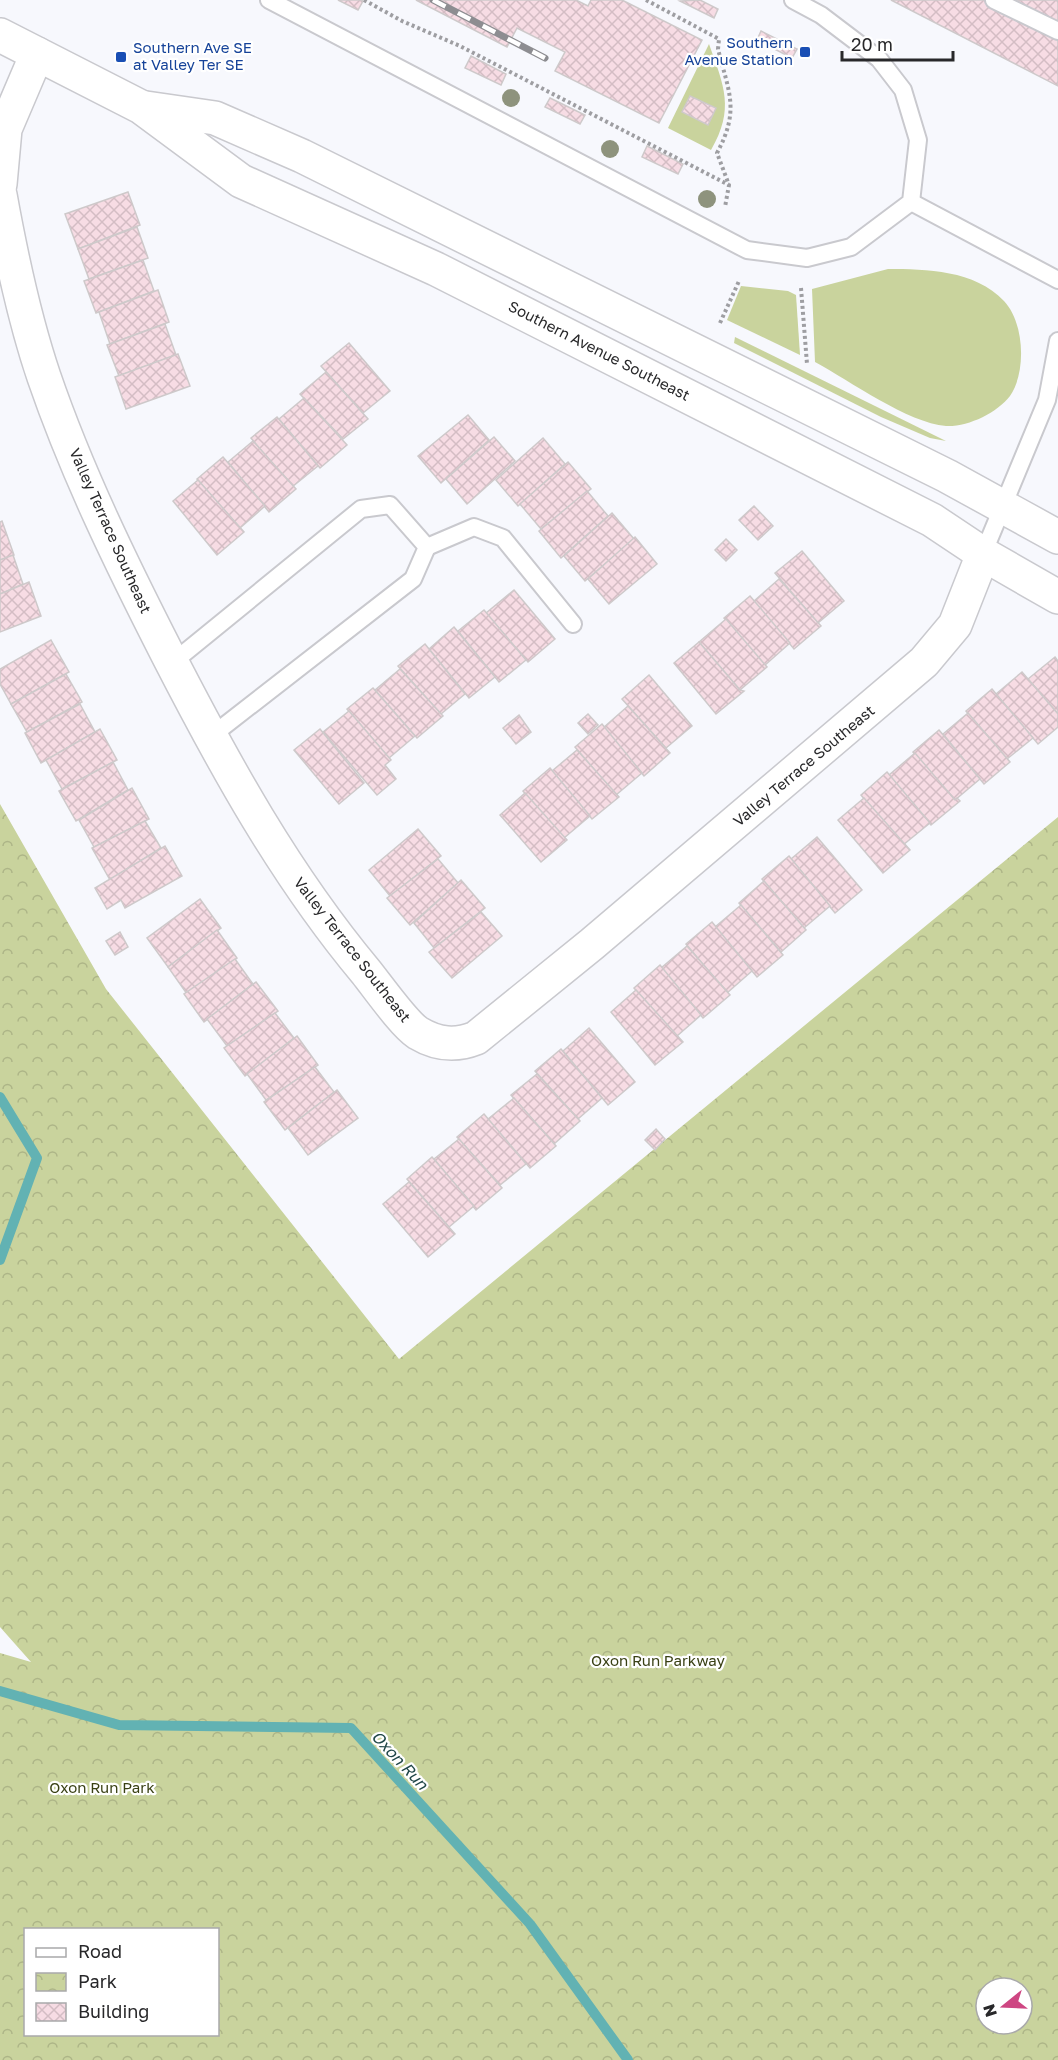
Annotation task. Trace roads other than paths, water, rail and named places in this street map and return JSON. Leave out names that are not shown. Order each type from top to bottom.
[{"type":"main road","name":"Southern Avenue Southeast","points":[[0,35],[141,107],[241,181],[436,268],[932,520],[983,554],[1058,597]]},
{"type":"main road","points":[[0,184],[5,129],[37,54]]},
{"type":"main road","name":"Southern Avenue Southeast","points":[[141,107],[215,118],[302,156],[1004,506],[1058,537]]},
{"type":"main road","name":"Valley Terrace Southeast","points":[[0,195],[10,253],[44,376],[88,488],[210,737],[281,859],[327,924],[416,1032],[439,1043],[465,1043],[476,1038],[592,944],[924,662],[955,625],[983,554]]},
{"type":"lane","points":[[269,0],[747,250],[807,258],[850,247],[911,202],[918,140],[903,90],[879,59],[821,15],[793,0]]},
{"type":"lane","points":[[994,0],[1058,31]]},
{"type":"lane","points":[[911,202],[1058,280]]},
{"type":"lane","points":[[983,554],[1047,400],[1058,341]]},
{"type":"lane","points":[[172,663],[361,509],[390,505],[427,548]]},
{"type":"lane","points":[[210,737],[413,579],[427,548],[474,526],[503,538],[573,624]]},
{"type":"waterway","name":"Oxon Run","points":[[0,1097],[37,1158],[0,1260]]},
{"type":"waterway","name":"Oxon Run","points":[[0,1691],[119,1725],[351,1728],[530,1924],[628,2060]]},
{"type":"railway","points":[[433,0],[545,58]]},
{"type":"place","name":"Southern Avenue Station","points":[[805,52]]},
{"type":"place","name":"Southern Ave SE at Valley Ter SE","points":[[121,57]]},
{"type":"park label","name":"Oxon Run Parkway","points":[[658,1661]]},
{"type":"park label","name":"Oxon Run Park","points":[[102,1788]]}]
